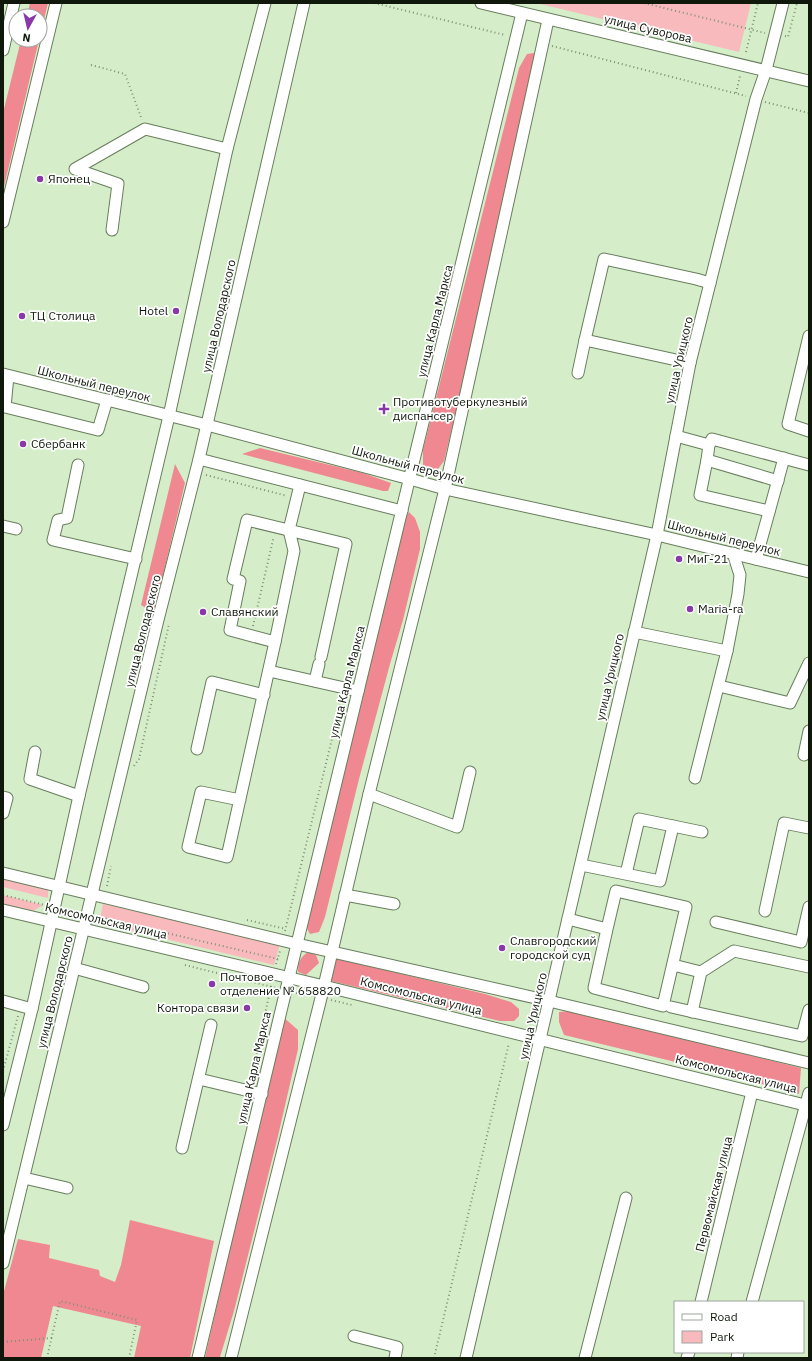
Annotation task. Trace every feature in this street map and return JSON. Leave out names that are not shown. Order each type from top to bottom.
[{"type":"street","points":[[3,50],[14,3]]},
{"type":"street","points":[[3,222],[56,3]]},
{"type":"street","name":"улица Володарского","points":[[3,1125],[32,1009],[78,796],[136,559],[169,416],[227,149],[265,3]]},
{"type":"street","name":"улица Володарского","points":[[3,1264],[158,620],[199,459],[304,3]]},
{"type":"street","name":"улица Суворова","points":[[481,3],[809,81]]},
{"type":"street","name":"улица Урицкого","points":[[466,1358],[657,535],[690,363],[756,99],[766,70],[775,35],[780,4]]},
{"type":"street","name":"улица Карла Маркса","points":[[198,1358],[522,13]]},
{"type":"street","points":[[231,1358],[324,986],[369,794],[445,490],[548,20]]},
{"type":"street","points":[[112,230],[118,184],[76,169],[145,129],[227,149]]},
{"type":"street","points":[[578,373],[584,340],[604,259],[710,283]]},
{"type":"street","points":[[809,336],[788,424],[809,431]]},
{"type":"street","points":[[584,340],[690,363]]},
{"type":"street","points":[[6,375],[5,407],[98,430],[107,400]]},
{"type":"street","name":"Школьный переулок","points":[[6,375],[207,425],[410,479],[445,490],[657,535],[809,572]]},
{"type":"street","points":[[676,436],[709,445]]},
{"type":"street","points":[[769,511],[700,495],[709,445],[712,439],[809,465]]},
{"type":"street","points":[[756,559],[784,458]]},
{"type":"street","points":[[199,459],[402,511]]},
{"type":"street","points":[[707,460],[778,481]]},
{"type":"street","points":[[78,465],[67,518],[58,520],[53,540],[136,559]]},
{"type":"street","points":[[240,800],[201,792],[188,847],[227,857],[264,695],[294,551],[289,530],[300,485]]},
{"type":"street","points":[[275,642],[230,630],[240,581],[233,579],[247,520],[346,544],[315,681]]},
{"type":"street","points":[[3,526],[16,529]]},
{"type":"street","points":[[695,778],[727,651],[740,575],[733,553]]},
{"type":"street","points":[[634,632],[727,651]]},
{"type":"street","points":[[718,686],[790,702],[809,663]]},
{"type":"street","points":[[269,671],[358,690]]},
{"type":"street","points":[[197,749],[212,682],[264,695]]},
{"type":"street","points":[[804,755],[809,731]]},
{"type":"street","points":[[34,752],[30,779],[78,796]]},
{"type":"street","points":[[369,794],[457,827],[470,772]]},
{"type":"street","points":[[3,797],[7,798],[3,812]]},
{"type":"street","points":[[626,874],[639,819],[702,832]]},
{"type":"street","points":[[766,911],[784,823],[809,828]]},
{"type":"street","points":[[581,865],[660,881],[673,826]]},
{"type":"street","name":"Комсомольская улица","points":[[3,873],[297,944],[550,1001],[809,1064]]},
{"type":"street","points":[[616,891],[686,907],[663,1006],[594,988],[607,928],[616,891]]},
{"type":"street","points":[[345,895],[394,904]]},
{"type":"street","points":[[716,922],[801,942],[809,907]]},
{"type":"street","name":"Комсомольская улица","points":[[3,910],[324,986],[807,1106]]},
{"type":"street","points":[[568,919],[607,928]]},
{"type":"street","points":[[692,1012],[702,972],[734,951],[809,967]]},
{"type":"street","points":[[673,965],[702,972]]},
{"type":"street","points":[[74,968],[143,987]]},
{"type":"street","points":[[3,1001],[32,1009]]},
{"type":"street","points":[[671,1007],[802,1036],[809,1010]]},
{"type":"street","points":[[182,1148],[211,1025]]},
{"type":"street","points":[[199,1079],[262,1094]]},
{"type":"street","name":"Первомайская улица","points":[[701,1301],[752,1092]]},
{"type":"street","points":[[752,1301],[807,1106],[809,1093]]},
{"type":"street","points":[[24,1178],[67,1188]]},
{"type":"street","points":[[585,1358],[626,1198]]},
{"type":"street","points":[[354,1336],[397,1347],[394,1358]]},
{"type":"path","points":[[374,3],[516,38]]},
{"type":"path","points":[[644,3],[775,35]]},
{"type":"path","points":[[746,52],[758,3]]},
{"type":"path","points":[[542,44],[809,113]]},
{"type":"path","points":[[91,64],[125,74],[145,129]]},
{"type":"path","points":[[735,93],[740,75]]},
{"type":"path","points":[[202,474],[297,498]]},
{"type":"path","points":[[251,636],[274,540],[289,530]]},
{"type":"path","points":[[133,768],[140,759],[170,621]]},
{"type":"path","points":[[249,1091],[282,940],[345,687]]},
{"type":"path","points":[[107,886],[111,866]]},
{"type":"path","points":[[3,895],[54,907]]},
{"type":"path","points":[[87,914],[278,959]]},
{"type":"path","points":[[434,1358],[509,1042]]},
{"type":"path","points":[[47,1358],[60,1301],[137,1320],[129,1358]]},
{"type":"path","points":[[3,1342],[52,1338]]},
{"type":"green space","points":[[536,3],[751,3],[739,52]]},
{"type":"green space","points":[[3,879],[48,890],[48,898],[3,887]]},
{"type":"green space","points":[[3,895],[43,905],[28,914],[3,907]]},
{"type":"green space","points":[[103,904],[280,944],[274,965],[99,923]]},
{"type":"shaded area","points":[[30,3],[48,3],[47,8],[29,8]]},
{"type":"shaded area","points":[[19,48],[37,48],[3,191],[3,113]]},
{"type":"shaded area","points":[[534,53],[537,57],[481,307],[444,461],[438,469],[430,470],[423,465],[423,450],[519,68],[527,54]]},
{"type":"shaded area","points":[[260,448],[363,473],[391,483],[388,491],[383,491],[242,454]]},
{"type":"shaded area","points":[[175,464],[185,483],[154,613],[141,605]]},
{"type":"shaded area","points":[[409,512],[415,518],[420,532],[420,549],[403,620],[359,779],[325,917],[319,932],[310,934],[304,923],[404,521]]},
{"type":"shaded area","points":[[308,952],[316,955],[319,963],[306,975],[298,972],[298,969],[301,958]]},
{"type":"shaded area","points":[[336,958],[485,994],[511,1002],[519,1009],[519,1016],[514,1021],[500,1021],[331,981]]},
{"type":"shaded area","points":[[571,1011],[801,1068],[799,1094],[721,1073],[564,1035],[559,1022],[559,1012]]},
{"type":"shaded area","points":[[282,1016],[298,1030],[298,1049],[278,1136],[234,1311],[220,1357],[205,1358]]},
{"type":"shaded area","points":[[130,1220],[214,1241],[190,1358],[134,1358],[141,1326],[53,1306],[41,1358],[3,1358],[3,1295],[18,1239],[50,1245],[49,1258],[99,1270],[100,1276],[115,1282],[121,1265]]},
{"type":"place","name":"Японец","points":[[40,179]]},
{"type":"place","name":"Hotel","points":[[176,311]]},
{"type":"place","name":"ТЦ Столица","points":[[22,316]]},
{"type":"place","name":"Противотуберкулезный диспансер","points":[[384,409]]},
{"type":"place","name":"Сбербанк","points":[[23,444]]},
{"type":"place","name":"МиГ-21","points":[[679,559]]},
{"type":"place","name":"Maria-ra","points":[[690,609]]},
{"type":"place","name":"Славянский","points":[[203,612]]},
{"type":"place","name":"Славгородский городской суд","points":[[502,948]]},
{"type":"place","name":"Почтовое отделение № 658820","points":[[212,984]]},
{"type":"place","name":"Контора связи","points":[[247,1008]]}]
